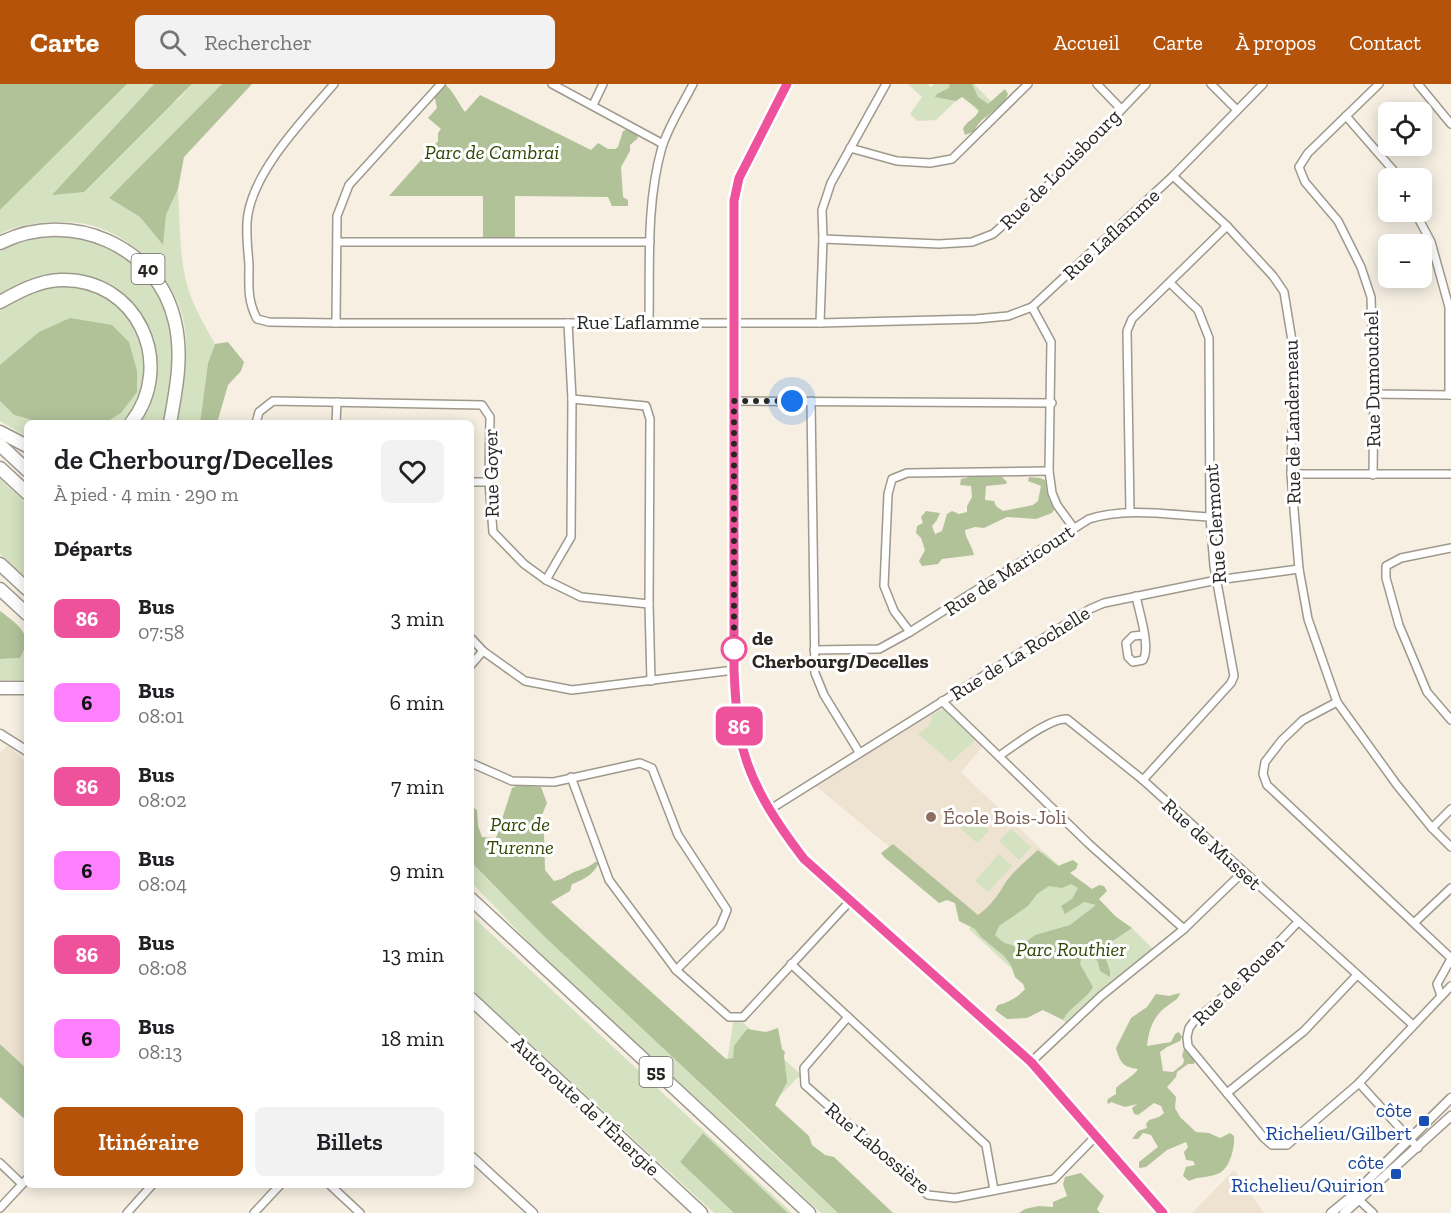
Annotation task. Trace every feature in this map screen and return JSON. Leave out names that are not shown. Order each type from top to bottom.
[{"type":"highway","name":"40","points":[[0,243],[25,233],[44,229],[82,231],[117,244],[148,270],[169,302],[177,331],[178,369],[170,420]]},
{"type":"highway","points":[[0,302],[36,285],[54,280],[67,280],[95,286],[112,294],[123,303],[143,331],[149,346],[151,364],[147,393],[133,420]]},
{"type":"highway","points":[[0,432],[24,444]]},
{"type":"highway","points":[[0,445],[24,467]]},
{"type":"highway","points":[[0,468],[24,490]]},
{"type":"highway","points":[[0,564],[24,585]]},
{"type":"highway","points":[[0,589],[24,611]]},
{"type":"highway","points":[[0,688],[24,688]]},
{"type":"highway","name":"55","points":[[474,901],[809,1213]]},
{"type":"highway","name":"Autoroute de l'Énergie","points":[[474,1002],[701,1213]]},
{"type":"street","name":"Rue Laflamme","points":[[334,84],[294,130],[255,188],[248,216],[248,236],[250,306],[257,319],[269,322],[336,323],[820,323],[976,319],[1008,316],[1032,307],[1173,176],[1263,84]]},
{"type":"street","points":[[336,323],[338,216],[349,185],[441,84]]},
{"type":"street","points":[[552,84],[663,144]]},
{"type":"street","points":[[593,105],[603,84]]},
{"type":"street","points":[[649,322],[650,242],[654,181],[663,144],[693,84]]},
{"type":"street","points":[[788,84],[739,178],[734,201],[734,670],[740,733],[750,771],[769,810],[804,859],[1031,1062],[1163,1213]]},
{"type":"street","points":[[820,323],[822,210],[831,183],[886,84]]},
{"type":"street","points":[[850,148],[897,161],[930,163],[952,159],[1028,84]]},
{"type":"street","points":[[1096,84],[1121,109]]},
{"type":"street","name":"Rue de Louisbourg","points":[[823,239],[939,244],[972,242],[993,234],[1053,181],[1146,84]]},
{"type":"street","points":[[1210,84],[1237,110]]},
{"type":"street","name":"Rue Dumouchel","points":[[1373,475],[1374,394],[1371,297],[1365,277],[1338,221],[1305,182],[1299,167],[1308,153],[1379,84]]},
{"type":"street","points":[[1418,84],[1448,112],[1451,123]]},
{"type":"street","points":[[1346,116],[1391,168]]},
{"type":"street","name":"Rue de Landerneau","points":[[1173,176],[1227,226],[1273,276],[1284,292],[1294,353],[1290,474],[1299,569],[1308,619],[1337,702],[1397,785],[1432,828],[1451,847]]},
{"type":"street","points":[[1374,394],[1450,395],[1449,307],[1431,242],[1420,222]]},
{"type":"street","points":[[1130,512],[1127,331],[1132,319],[1227,226]]},
{"type":"street","points":[[338,242],[650,242]]},
{"type":"street","name":"Rue Clermont","points":[[1143,780],[1231,683],[1234,676],[1214,566],[1210,517],[1209,338],[1198,310],[1170,283]]},
{"type":"street","points":[[1032,307],[1051,342],[1052,403],[1049,471],[1052,493],[1057,505],[1073,528]]},
{"type":"street","points":[[546,580],[571,537],[572,399],[568,323]]},
{"type":"street","points":[[572,399],[646,406],[650,419],[651,681]]},
{"type":"street","name":"Rue Goyer","points":[[257,420],[259,412],[273,400],[482,405],[490,417],[489,482],[493,532],[524,564],[546,580],[581,597],[649,604]]},
{"type":"street","points":[[734,401],[1052,403]]},
{"type":"street","points":[[811,401],[816,673],[824,695],[859,753]]},
{"type":"street","points":[[336,420],[337,402]]},
{"type":"street","points":[[910,632],[894,611],[884,586],[888,494],[892,479],[907,473],[1049,471]]},
{"type":"street","points":[[1290,474],[1451,474]]},
{"type":"street","points":[[474,482],[489,482]]},
{"type":"street","name":"Rue de Maricourt","points":[[814,650],[879,649],[910,632],[1089,519],[1108,513],[1130,512],[1210,517]]},
{"type":"street","points":[[1451,548],[1401,558],[1386,566],[1386,578],[1399,625],[1426,692],[1451,720]]},
{"type":"street","name":"Rue de La Rochelle","points":[[769,810],[1090,609],[1104,603],[1218,580],[1299,569]]},
{"type":"street","points":[[1136,596],[1143,635]]},
{"type":"street","points":[[474,641],[483,651],[525,681],[572,690],[734,670]]},
{"type":"street","points":[[474,662],[483,651]]},
{"type":"street","points":[[942,701],[1089,844],[1184,929]]},
{"type":"street","points":[[1337,702],[1303,720],[1282,740],[1265,762],[1263,774],[1267,785],[1415,922],[1451,959],[1437,984],[1441,996]]},
{"type":"street","name":"Rue de Musset","points":[[999,756],[1051,723],[1062,718],[1067,719],[1143,780],[1413,1025]]},
{"type":"street","points":[[0,734],[24,749]]},
{"type":"street","points":[[474,763],[512,781],[554,782],[640,763],[652,768],[678,835],[726,910],[720,927],[676,970]]},
{"type":"street","points":[[570,777],[609,880],[676,970],[729,1017],[742,1017],[851,900]]},
{"type":"street","points":[[1432,828],[1451,809]]},
{"type":"street","points":[[1031,1062],[1101,996],[1184,929],[1243,872]]},
{"type":"street","points":[[1415,922],[1451,888]]},
{"type":"street","name":"Rue de Rouen","points":[[1298,922],[1240,983],[1195,1020],[1186,1037],[1188,1046],[1272,1145],[1287,1145],[1359,1083],[1451,986]]},
{"type":"street","points":[[791,964],[986,1145],[994,1190]]},
{"type":"street","points":[[1227,1093],[1304,1031],[1357,975]]},
{"type":"street","name":"Rue Labossière","points":[[848,1017],[804,1068],[805,1085],[928,1195],[955,1198],[1054,1179],[1095,1137]]},
{"type":"street","points":[[1359,1083],[1418,1148]]},
{"type":"street","points":[[1344,1213],[1409,1139],[1451,1098]]},
{"type":"street","points":[[1331,1213],[1356,1197],[1418,1148],[1451,1116]]},
{"type":"street","points":[[474,1159],[533,1213]]},
{"type":"street","points":[[0,1163],[24,1180]]},
{"type":"street","points":[[0,1208],[24,1182]]},
{"type":"street","points":[[127,1213],[149,1188]]},
{"type":"street","points":[[254,1213],[277,1188]]},
{"type":"street","points":[[333,1188],[360,1213]]},
{"type":"street","points":[[1356,1197],[1373,1213]]},
{"type":"shaded area","name":"École Bois-Joli","points":[[942,701],[984,745],[961,772],[1043,851],[978,920],[811,782]]},
{"type":"shaded area","points":[[8,745],[24,760],[24,1066],[0,1043],[0,753]]},
{"type":"shaded area","points":[[1234,1170],[1264,1213],[1192,1213]]},
{"type":"green space","points":[[0,84],[127,84],[0,210]]},
{"type":"green space","points":[[127,84],[154,84],[53,194],[180,98],[192,84],[222,84],[109,198],[140,217],[162,244],[166,215],[178,189],[181,252],[185,277],[193,303],[215,344],[208,363],[200,420],[177,420],[185,371],[186,344],[183,318],[170,288],[150,261],[123,240],[87,224],[40,223],[14,228],[0,234],[0,210]]},
{"type":"green space","points":[[154,84],[192,84],[84,192],[52,195]]},
{"type":"green space","points":[[222,84],[252,84],[184,157],[178,189],[166,215],[163,245],[140,217],[109,198]]},
{"type":"green space","name":"Parc de Cambrai","points":[[445,84],[465,112],[480,95],[591,150],[598,143],[608,149],[615,149],[618,147],[623,131],[628,129],[637,132],[638,138],[630,145],[630,151],[621,167],[623,197],[628,200],[628,206],[612,206],[608,197],[515,196],[515,242],[483,242],[483,196],[389,196],[438,141],[438,133],[441,129],[428,118],[437,108],[434,94],[440,86]]},
{"type":"green space","points":[[908,84],[927,84],[931,87],[934,84],[974,84],[1000,111],[989,122],[962,95],[936,120],[918,121],[910,114],[922,97]]},
{"type":"green space","points":[[950,84],[972,84],[978,97],[988,104],[1005,89],[1008,94],[1001,104],[981,121],[975,131],[965,135],[964,126],[976,116],[979,110],[962,97],[956,101],[935,97],[949,88]]},
{"type":"green space","points":[[54,233],[81,236],[118,251],[142,272],[160,296],[172,329],[174,362],[164,420],[136,420],[155,377],[155,353],[151,336],[143,320],[120,294],[88,279],[52,275],[0,296],[0,251],[23,240]]},
{"type":"green space","points":[[69,283],[97,291],[113,301],[123,311],[138,333],[142,346],[144,374],[134,407],[124,420],[110,420],[121,413],[0,365],[0,310],[16,299]]},
{"type":"green space","points":[[70,318],[112,325],[129,342],[137,371],[137,392],[121,413],[110,420],[32,420],[14,415],[0,401],[0,365],[39,332]]},
{"type":"green space","points":[[228,342],[244,362],[241,371],[228,385],[218,420],[200,420],[208,363],[215,344]]},
{"type":"green space","points":[[0,401],[14,415],[32,420],[24,420],[24,435],[0,421]]},
{"type":"green space","points":[[1002,477],[1007,482],[986,486],[985,500],[994,501],[996,506],[1003,511],[1033,505],[1038,501],[1041,486],[1028,481],[1029,477],[1040,478],[1045,480],[1048,497],[1054,510],[1036,519],[1007,517],[984,528],[975,527],[965,530],[974,555],[942,559],[938,564],[922,566],[919,561],[925,550],[921,538],[916,533],[917,526],[923,523],[921,517],[926,511],[940,513],[932,526],[935,534],[942,531],[947,514],[952,511],[959,514],[967,512],[967,506],[972,497],[971,486],[960,485],[961,479]]},
{"type":"green space","points":[[0,479],[24,501],[24,576],[0,554]]},
{"type":"green space","points":[[0,611],[23,631],[24,650],[20,658],[0,659]]},
{"type":"green space","points":[[24,652],[24,680],[0,680],[0,659],[20,658]]},
{"type":"green space","points":[[945,708],[975,740],[951,762],[918,734],[930,725],[932,715]]},
{"type":"green space","name":"Parc de Turenne","points":[[519,785],[541,787],[547,803],[542,815],[545,870],[554,881],[599,862],[592,873],[572,884],[570,891],[551,902],[726,1059],[733,1058],[734,1046],[747,1029],[766,1032],[778,1028],[782,1049],[785,1052],[787,1082],[775,1105],[809,1136],[812,1145],[825,1155],[834,1157],[893,1213],[838,1213],[545,937],[474,865],[474,808],[477,810],[478,826],[482,837],[496,838],[512,788]]},
{"type":"green space","points":[[969,812],[989,831],[977,843],[957,825]]},
{"type":"green space","points":[[1011,829],[1031,847],[1019,860],[999,841]]},
{"type":"green space","name":"Parc Routhier","points":[[893,844],[978,915],[999,894],[1015,871],[1038,850],[1058,866],[1073,860],[1078,864],[1076,869],[1070,873],[1092,889],[1099,885],[1104,886],[1107,891],[1099,899],[1115,916],[1132,928],[1102,948],[1110,977],[1100,971],[1098,962],[1090,952],[1082,956],[1080,964],[1093,987],[1063,1020],[1043,1010],[1027,1018],[1007,1019],[995,1010],[998,1005],[1013,999],[1025,989],[1015,977],[1011,965],[975,929],[959,921],[955,903],[947,900],[939,903],[881,853]],"holes":[[[1071,884],[1078,888],[1072,899],[1061,906],[1065,914],[1084,902],[1096,905],[1070,925],[1035,935],[1019,947],[1004,943],[995,935],[999,926],[1028,906],[1037,894],[1049,886],[1062,888]]]},
{"type":"green space","name":"Parc Routhier","points":[[1043,851],[1130,929],[1132,928],[1156,952],[1067,1025],[1063,1020],[1064,1017],[969,929]]},
{"type":"green space","points":[[999,854],[1012,866],[988,892],[975,881]]},
{"type":"green space","points":[[474,865],[765,1146],[838,1213],[821,1213],[537,951],[474,885]]},
{"type":"green space","points":[[474,918],[792,1213],[788,1213],[703,1133],[680,1162],[734,1213],[714,1213],[474,992]]},
{"type":"green space","points":[[1180,993],[1177,999],[1156,1017],[1149,1033],[1147,1046],[1171,1042],[1175,1034],[1179,1032],[1182,1037],[1180,1041],[1160,1052],[1163,1071],[1173,1072],[1183,1064],[1184,1049],[1189,1051],[1195,1059],[1194,1064],[1188,1064],[1177,1072],[1176,1077],[1167,1087],[1176,1097],[1175,1108],[1180,1117],[1196,1132],[1209,1133],[1220,1138],[1230,1133],[1234,1136],[1232,1152],[1222,1172],[1189,1181],[1183,1176],[1186,1167],[1195,1165],[1193,1161],[1186,1160],[1184,1152],[1188,1147],[1186,1142],[1167,1150],[1146,1167],[1139,1168],[1139,1162],[1158,1147],[1151,1135],[1143,1133],[1138,1139],[1132,1139],[1138,1131],[1147,1128],[1146,1124],[1149,1120],[1164,1113],[1161,1106],[1154,1103],[1138,1115],[1134,1114],[1132,1108],[1137,1104],[1125,1107],[1107,1102],[1116,1094],[1116,1088],[1138,1069],[1123,1063],[1116,1048],[1131,1018],[1147,1007],[1156,994],[1169,996]]},
{"type":"green space","points":[[734,1018],[739,1019],[804,1075],[805,1081],[798,1077],[773,1103],[727,1061]]},
{"type":"green space","points":[[0,1044],[24,1066],[24,1118],[0,1097]]},
{"type":"green space","points":[[703,1133],[788,1213],[734,1213],[680,1162]]},
{"type":"green space","points":[[1081,1173],[1104,1196],[1097,1209],[1100,1213],[1019,1213],[1039,1206],[1053,1207],[1053,1202],[1067,1196],[1063,1184],[1065,1177]]},
{"type":"bus line","name":"86","points":[[787,84],[739,178],[734,201],[734,670],[740,733],[750,771],[776,822],[804,859],[1031,1062],[1163,1213]]},
{"type":"place","name":"de Cherbourg/Decelles","points":[[734,649]]},
{"type":"place","name":"École Bois-Joli","points":[[931,817]]},
{"type":"place","name":"côte Richelieu/Gilbert","points":[[1424,1121]]},
{"type":"place","name":"côte Richelieu/Quirion","points":[[1396,1174]]},
{"type":"route","points":[[734,649],[734,401],[792,401]]}]
